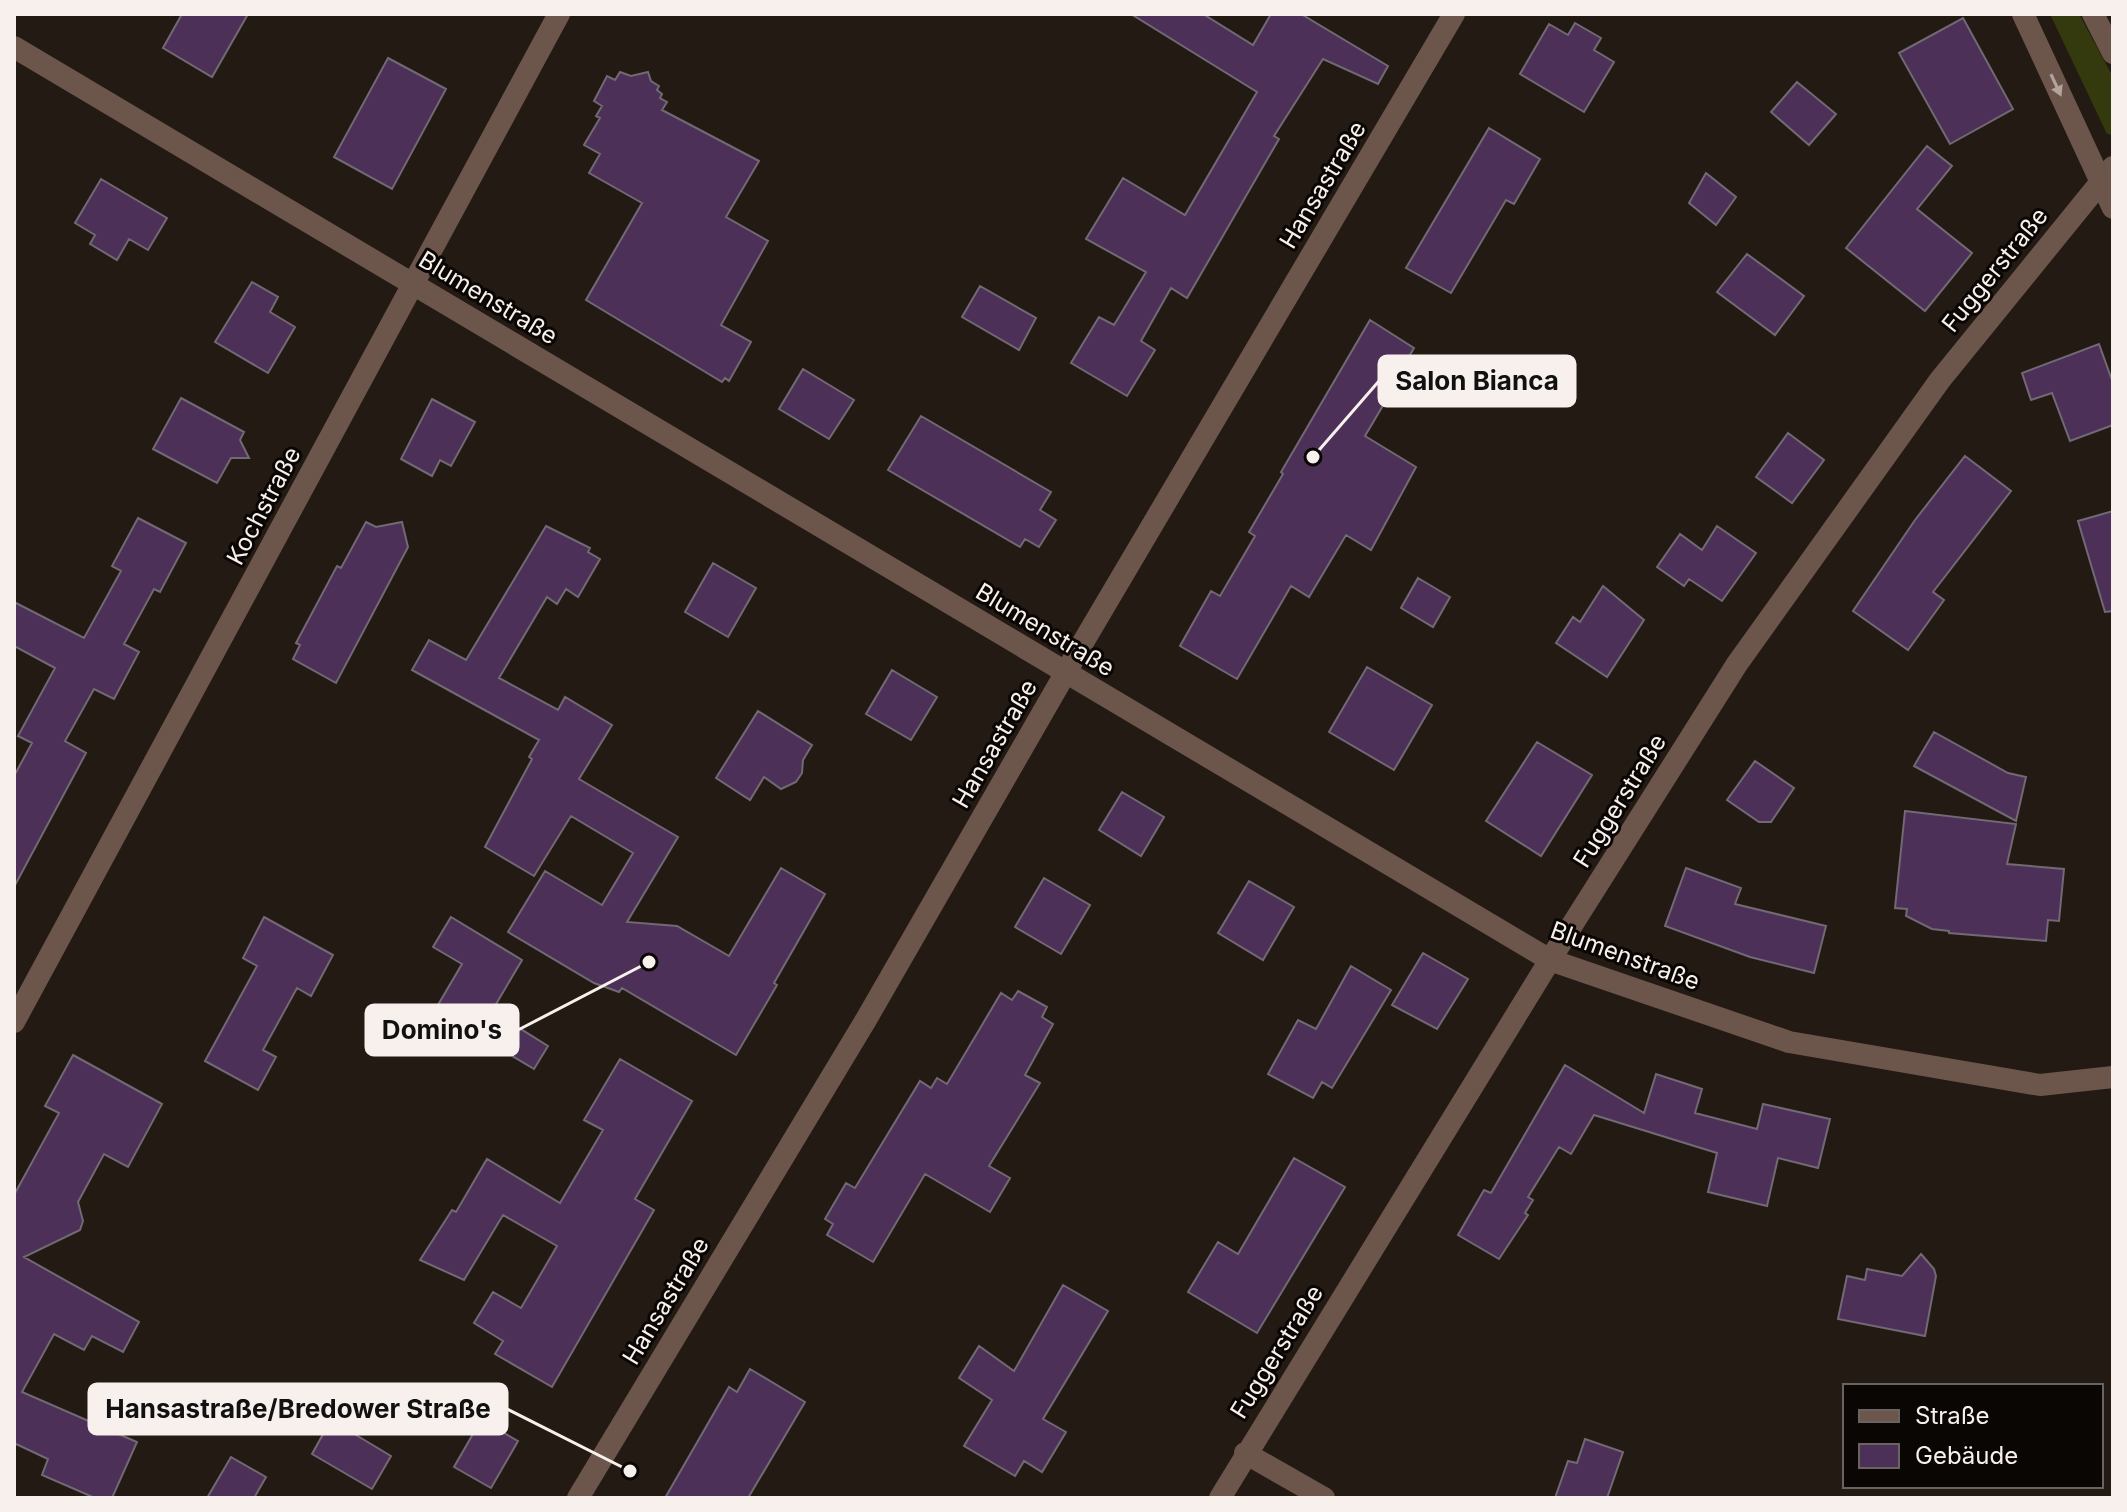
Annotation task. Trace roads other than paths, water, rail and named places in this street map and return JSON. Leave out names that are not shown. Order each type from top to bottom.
[{"type":"street","name":"Kochstraße","points":[[14,1022],[559,14]]},
{"type":"street","name":"Hansastraße","points":[[578,1498],[867,1018],[1454,14]]},
{"type":"street","points":[[2023,14],[2107,174],[2113,208]]},
{"type":"street","points":[[2093,14],[2113,53]]},
{"type":"street","name":"Blumenstraße","points":[[14,47],[1550,960],[1789,1042],[2040,1085],[2113,1077]]},
{"type":"street","name":"Fuggerstraße","points":[[1220,1498],[1550,960],[1737,664],[1940,380],[2107,174]]},
{"type":"street","points":[[1245,1453],[1324,1498]]},
{"type":"place","name":"Salon Bianca","points":[[1313,457]]},
{"type":"place","name":"Domino's","points":[[649,962]]},
{"type":"place","name":"Hansastraße/Bredower Straße","points":[[630,1471]]}]
